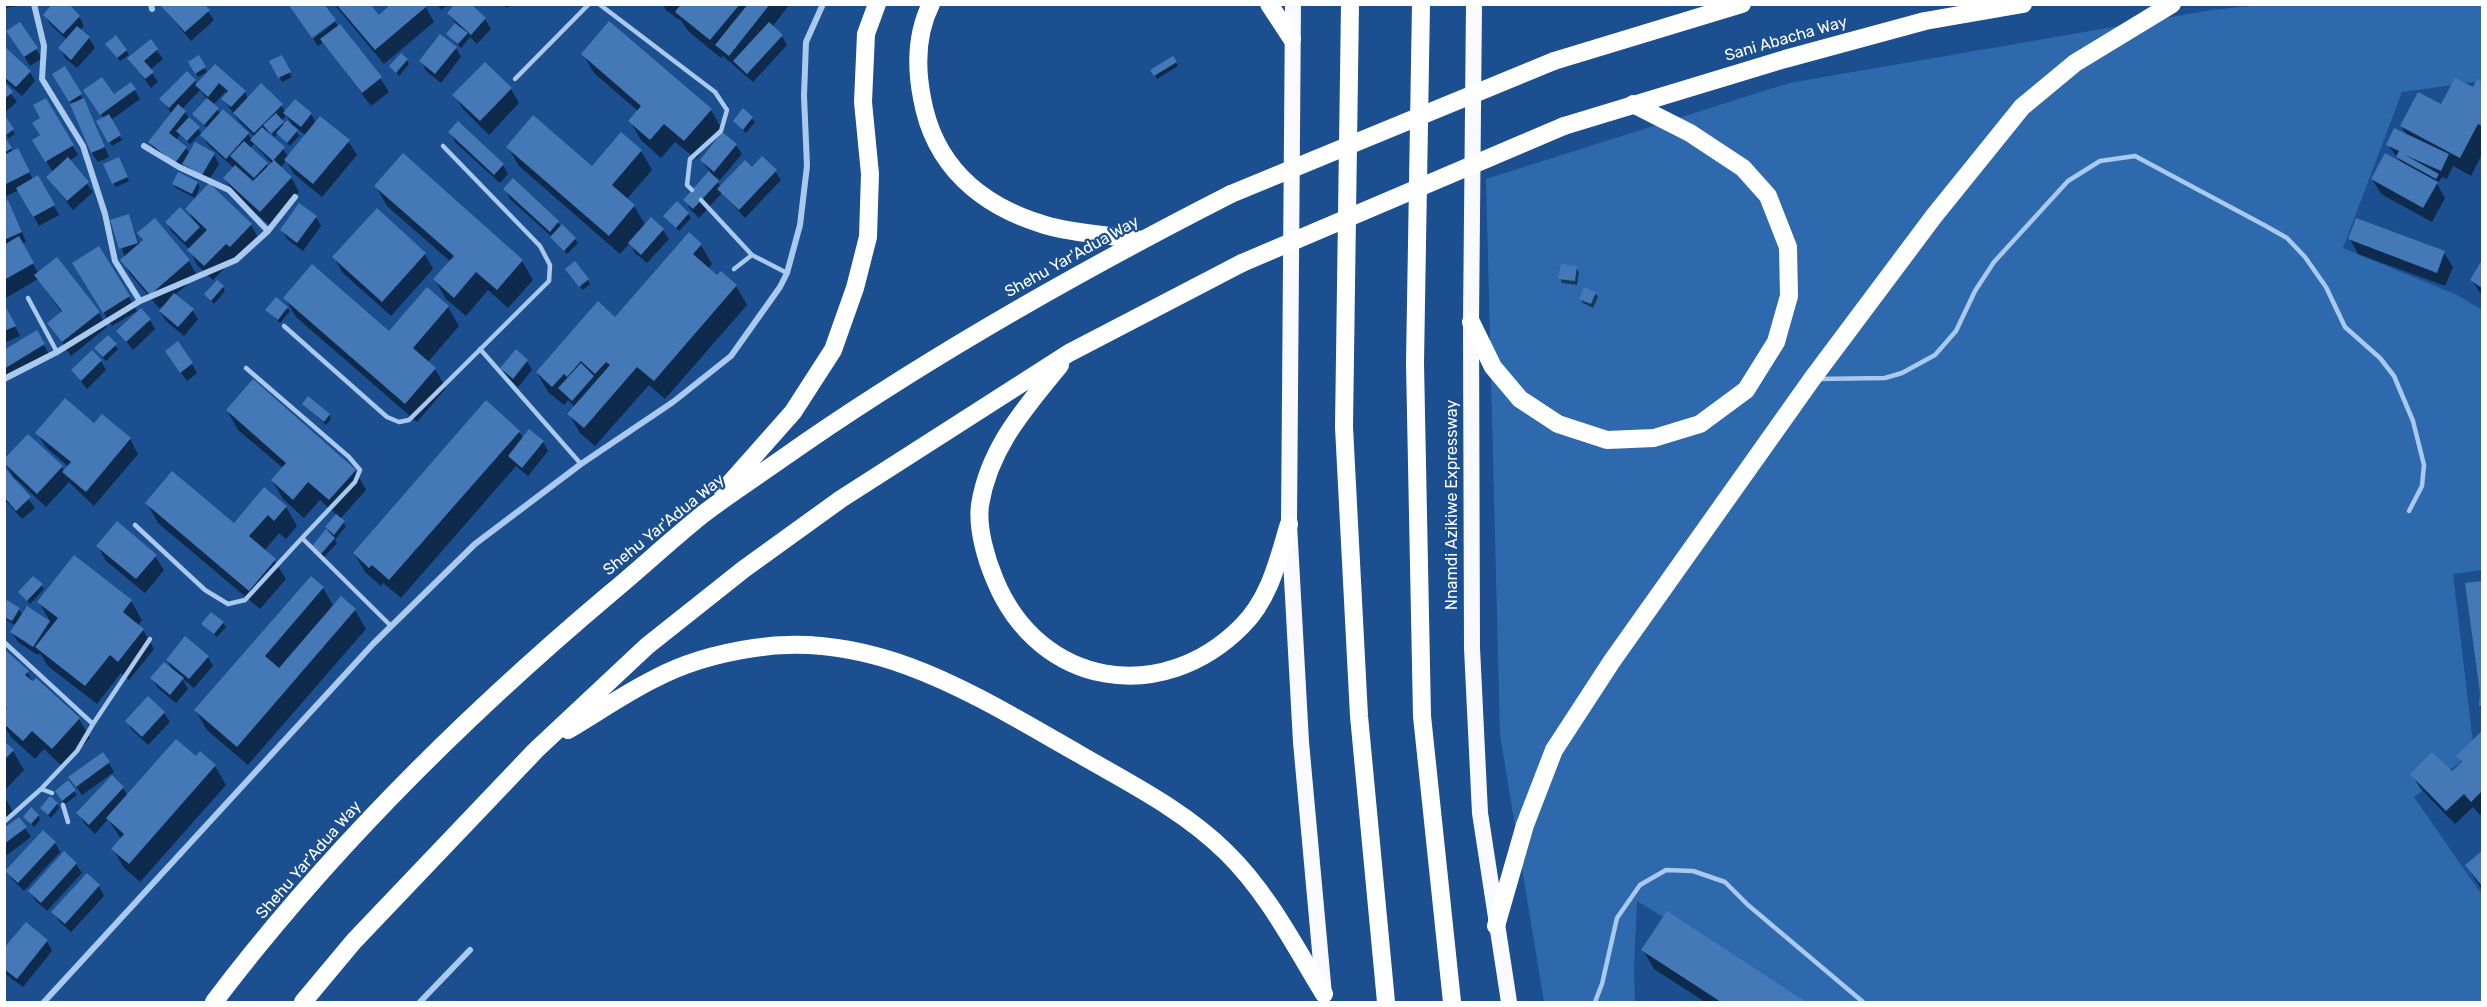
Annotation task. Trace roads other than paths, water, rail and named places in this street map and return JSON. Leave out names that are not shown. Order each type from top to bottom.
[{"type":"highway","points":[[703,515],[793,412],[833,350],[855,288],[868,237],[870,174],[863,102],[867,34],[876,4]]},
{"type":"highway","points":[[931,4],[924,19],[916,69],[925,118],[944,158],[974,190],[1007,212],[1048,226],[1141,240]]},
{"type":"highway","points":[[1269,4],[1292,39]]},
{"type":"highway","points":[[1293,4],[1289,524],[1301,742],[1325,998]]},
{"type":"highway","points":[[1350,4],[1344,427],[1359,716],[1386,1002]]},
{"type":"highway","name":"Nnamdi Azikiwe Expressway","points":[[1421,4],[1415,363],[1422,716],[1452,1002]]},
{"type":"highway","name":"Nnamdi Azikiwe Expressway","points":[[1474,4],[1471,322],[1472,648],[1480,813],[1509,1002]]},
{"type":"highway","points":[[1703,10],[1742,4]]},
{"type":"highway","name":"Sani Abacha Way","points":[[1069,352],[1242,262],[1564,126],[1785,59],[1925,21],[2023,4]]},
{"type":"highway","points":[[1496,926],[1525,825],[1554,750],[1612,661],[1812,379],[1934,216],[2022,107],[2075,63],[2172,4]]},
{"type":"highway","name":"Shehu Yar'Adua Way","points":[[214,1002],[316,879],[421,765],[527,663],[703,515],[820,432],[920,367],[1034,299],[1231,194],[1554,61],[1703,10]]},
{"type":"highway","points":[[1471,322],[1493,367],[1520,399],[1557,424],[1607,440],[1654,438],[1700,424],[1746,390],[1776,342],[1789,296],[1788,247],[1768,196],[1743,168],[1690,133],[1633,104]]},
{"type":"highway","points":[[1069,352],[1010,426],[992,466],[980,506],[984,555],[1001,596],[1032,638],[1070,664],[1119,677],[1164,673],[1205,657],[1243,626],[1270,588],[1289,524]]},
{"type":"highway","points":[[303,1002],[354,941],[536,750],[647,646],[744,569],[841,499],[1069,352]]},
{"type":"highway","points":[[536,750],[655,678],[705,659],[754,648],[791,646],[849,649],[897,662],[947,681],[990,704],[1133,785],[1188,821],[1226,851],[1265,896],[1325,998]]},
{"type":"street","points":[[34,4],[44,46],[42,79],[83,146],[105,214],[115,261],[141,302]]},
{"type":"street","points":[[44,1002],[391,626],[474,544],[581,464],[674,402],[730,356],[780,287],[800,225],[807,166],[804,96],[806,42],[823,4]]},
{"type":"street","points":[[144,146],[179,167],[229,190],[268,231]]},
{"type":"street","points":[[4,379],[57,352],[141,302],[236,260],[268,231],[295,197]]},
{"type":"street","points":[[420,1002],[470,950]]},
{"type":"lane","points":[[516,79],[589,4]]},
{"type":"lane","points":[[599,4],[715,92],[727,110],[721,131],[690,159],[687,185],[692,190]]},
{"type":"lane","points":[[284,326],[387,417],[399,422],[409,420],[549,281],[550,265],[540,246],[443,146]]},
{"type":"lane","points":[[1812,379],[1885,378],[1902,374],[1935,355],[1956,331],[1975,291],[1994,262],[2068,181],[2100,161],[2135,156],[2287,238],[2305,257],[2326,287],[2345,327],[2380,358],[2394,376],[2413,421],[2424,465],[2422,486],[2409,511]]},
{"type":"lane","points":[[701,200],[752,255],[786,273]]},
{"type":"lane","points":[[734,269],[752,255]]},
{"type":"lane","points":[[28,298],[57,352]]},
{"type":"lane","points":[[480,349],[581,464]]},
{"type":"lane","points":[[135,525],[205,590],[228,604],[245,600],[355,482],[360,470],[349,457],[246,368]]},
{"type":"lane","points":[[302,538],[391,626]]},
{"type":"lane","points":[[4,822],[41,789],[77,751],[150,639]]},
{"type":"lane","points":[[4,642],[93,724]]},
{"type":"lane","points":[[41,789],[52,793]]},
{"type":"lane","points":[[63,805],[68,822]]},
{"type":"lane","points":[[1595,1002],[1602,984],[1617,918],[1640,885],[1666,870],[1693,871],[1725,882],[1748,905],[1863,1002]]}]
